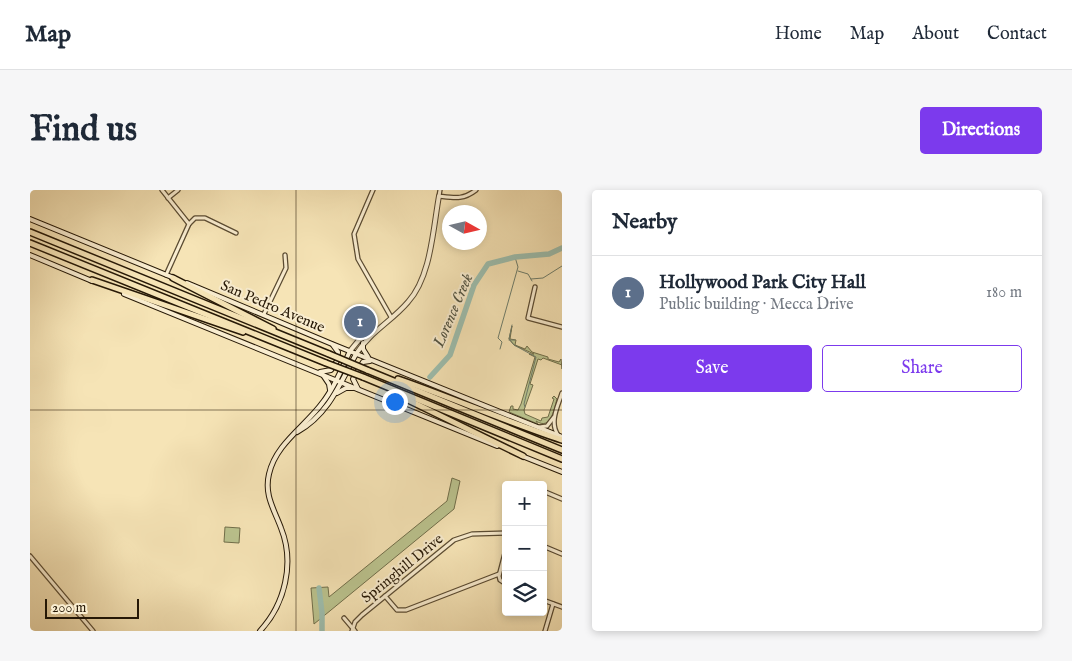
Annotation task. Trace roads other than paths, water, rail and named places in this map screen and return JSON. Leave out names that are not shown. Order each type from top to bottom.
[{"type":"highway","points":[[30,232],[562,450]]},
{"type":"highway","points":[[30,243],[562,459]]},
{"type":"highway","points":[[173,278],[289,338]]},
{"type":"highway","points":[[92,280],[267,339]]},
{"type":"highway","points":[[375,373],[407,382],[536,432],[561,437]]},
{"type":"highway","points":[[363,377],[523,456]]},
{"type":"main road","points":[[293,435],[318,418],[329,404],[363,344],[372,333],[408,303],[416,292],[427,262],[439,196]]},
{"type":"main road","name":"San Pedro Avenue","points":[[30,219],[561,437]]},
{"type":"main road","points":[[30,255],[562,472]]},
{"type":"main road","points":[[260,631],[276,608],[284,589],[287,571],[285,538],[268,494],[268,475],[278,453],[318,409],[330,392],[350,351],[359,340],[372,333]]},
{"type":"main road","points":[[319,373],[331,370],[337,361],[338,352],[336,347],[329,343]]},
{"type":"main road","points":[[363,344],[364,353],[369,359]]},
{"type":"main road","points":[[358,389],[353,379],[359,365],[365,361],[374,361]]},
{"type":"main road","points":[[319,373],[329,383],[330,392]]},
{"type":"main road","points":[[335,394],[346,388],[358,389]]},
{"type":"street","points":[[162,190],[189,224]]},
{"type":"street","points":[[165,194],[170,190]]},
{"type":"street","points":[[168,198],[178,190]]},
{"type":"street","points":[[373,190],[354,234],[358,259],[391,317]]},
{"type":"street","points":[[440,190],[439,196],[466,197],[476,190]]},
{"type":"street","points":[[166,275],[189,224],[195,218],[201,217],[236,233]]},
{"type":"street","points":[[264,314],[286,268],[285,255]]},
{"type":"street","points":[[535,287],[528,318],[562,326]]},
{"type":"street","points":[[561,437],[554,429],[554,417],[562,393]]},
{"type":"street","points":[[538,427],[546,426],[554,417]]},
{"type":"street","points":[[547,493],[562,499]]},
{"type":"street","name":"Springhill Drive","points":[[353,630],[359,618],[454,540],[472,534],[502,533]]},
{"type":"street","points":[[547,548],[562,554]]},
{"type":"street","points":[[30,556],[93,631]]},
{"type":"street","points":[[502,563],[499,574],[502,581]]},
{"type":"street","points":[[385,596],[397,610],[406,610],[499,574]]},
{"type":"street","points":[[547,602],[562,608]]},
{"type":"street","points":[[545,631],[553,604]]},
{"type":"street","points":[[344,618],[353,630]]},
{"type":"waterway","name":"Lorence Creek","points":[[430,377],[450,355],[474,285],[488,264],[515,257],[549,254],[562,248]]},
{"type":"waterway","points":[[500,349],[502,342],[498,338],[518,267],[515,257]]},
{"type":"waterway","points":[[531,279],[543,278],[562,266]]},
{"type":"waterway","points":[[518,271],[528,274],[532,281]]},
{"type":"waterway","points":[[512,325],[509,339],[514,345],[536,357],[524,404],[525,407]]},
{"type":"waterway","points":[[509,340],[515,340]]},
{"type":"waterway","name":"Lorence Creek","points":[[319,588],[322,631]]},
{"type":"place","name":"Hollywood Park City Hall","points":[[360,322]]}]
